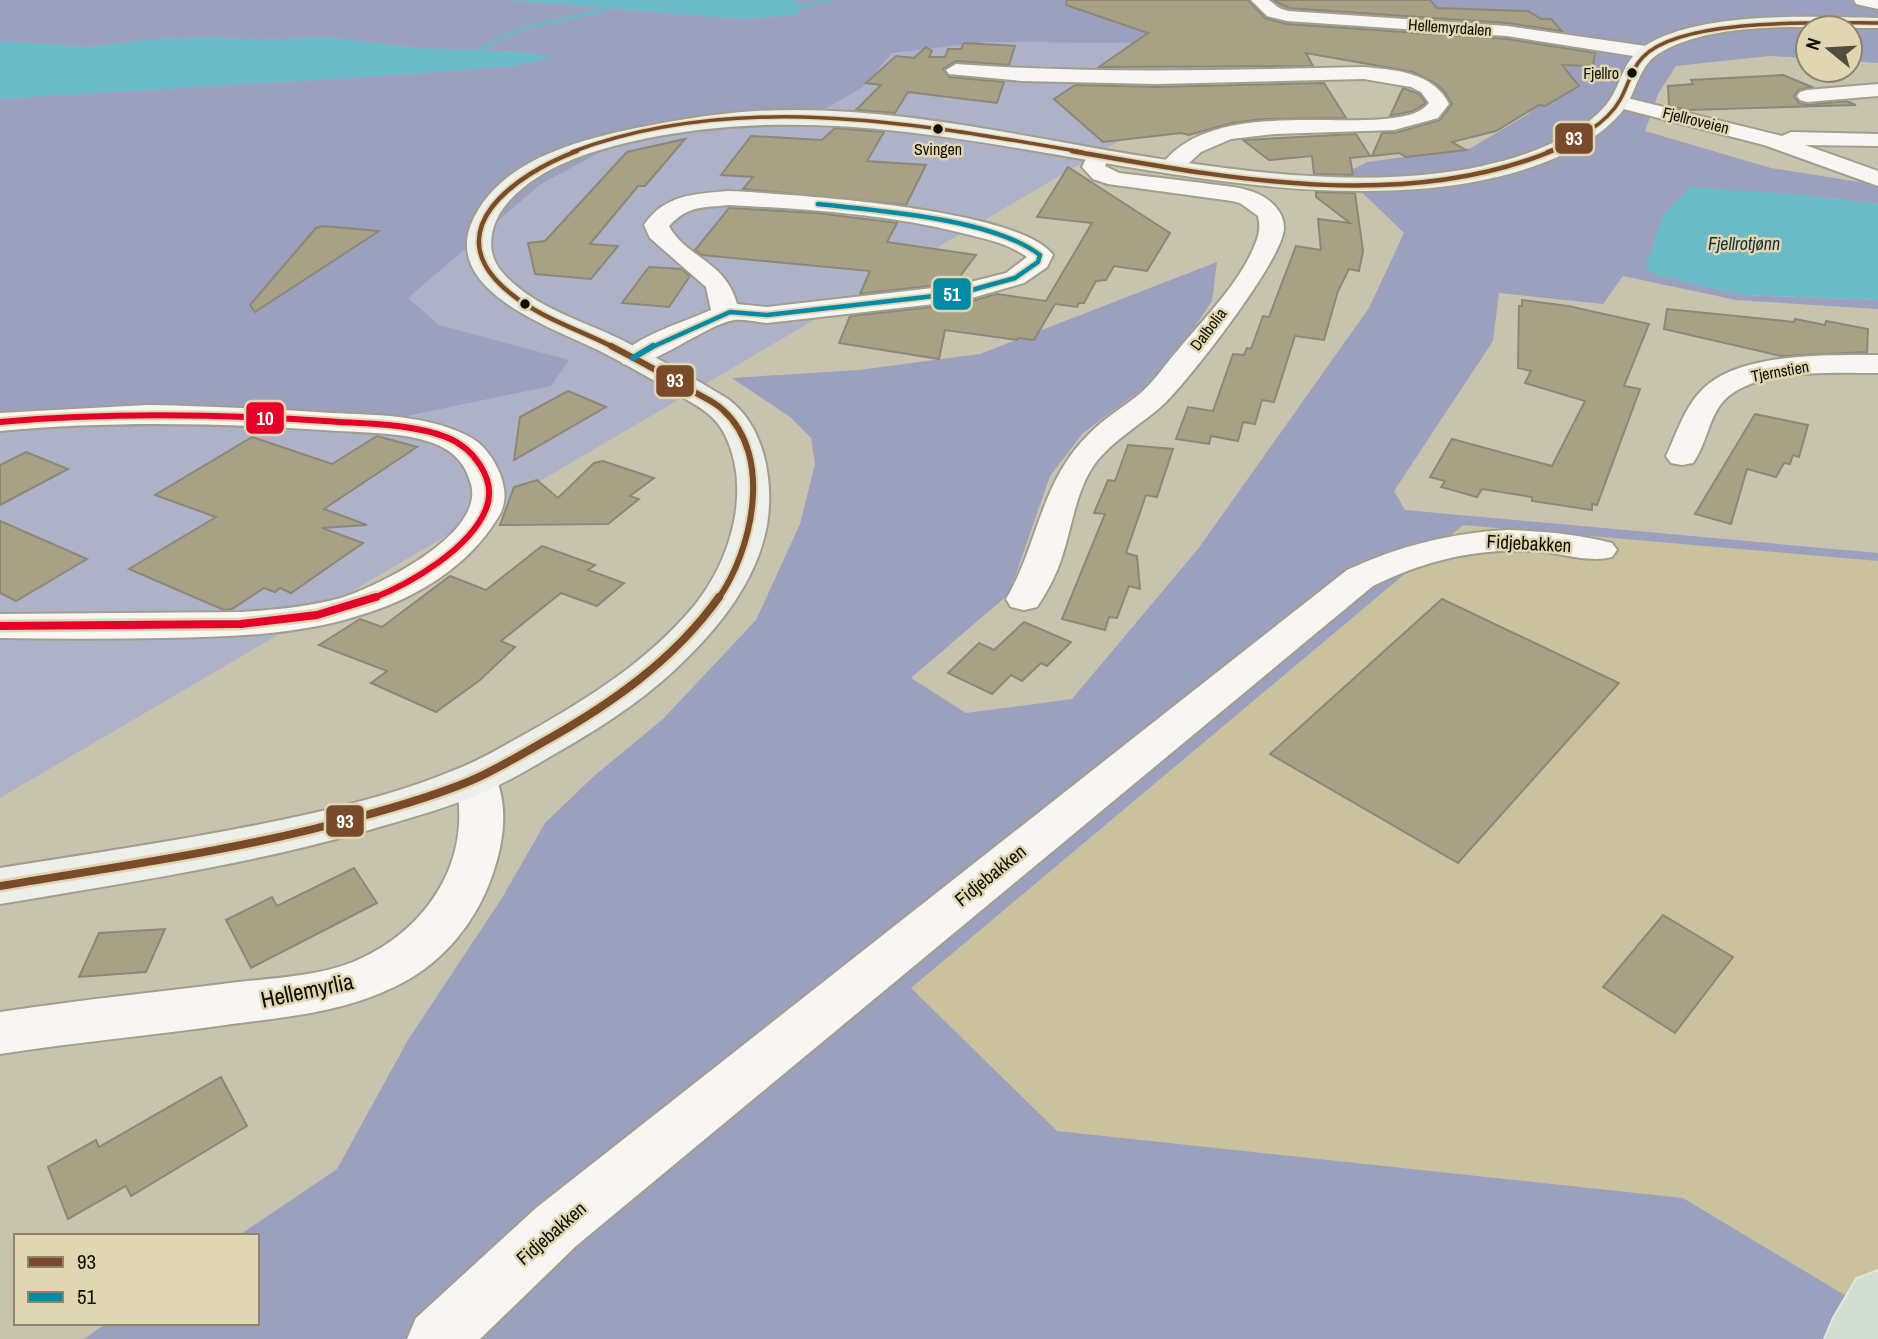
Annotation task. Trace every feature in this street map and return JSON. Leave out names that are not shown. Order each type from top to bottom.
[{"type":"highway","points":[[1855,1339],[1878,1300]]},
{"type":"street","name":"Hellemyrdalen","points":[[1259,0],[1273,12],[1287,16],[1492,29],[1646,51]]},
{"type":"street","points":[[1863,0],[1878,4]]},
{"type":"street","points":[[0,886],[307,831],[397,806],[476,779],[583,721],[641,679],[688,635],[709,611],[728,584],[742,555],[752,508],[753,486],[745,447],[731,417],[717,405],[633,358],[523,304],[485,269],[477,244],[481,223],[506,191],[559,157],[617,138],[668,126],[775,115],[849,118],[907,125],[1247,177],[1346,184],[1471,175],[1534,158],[1567,143],[1605,118],[1619,102],[1633,67],[1646,51],[1676,40],[1722,30],[1784,24],[1878,23]]},
{"type":"street","points":[[956,70],[1022,75],[1157,78],[1364,73],[1386,75],[1420,85],[1432,92],[1439,104],[1437,111],[1430,116],[1397,124],[1273,128],[1235,132],[1196,145],[1171,167]]},
{"type":"street","points":[[1807,96],[1878,90]]},
{"type":"street","name":"Fjellroveien","points":[[1619,102],[1772,140],[1878,179]]},
{"type":"street","name":"Fjellroveien","points":[[1772,140],[1878,139]]},
{"type":"street","name":"Dalbolia","points":[[1024,599],[1045,558],[1056,510],[1073,471],[1103,437],[1162,389],[1264,253],[1272,227],[1268,212],[1248,198],[1116,179],[1101,174],[1093,167],[1097,156]]},
{"type":"street","points":[[633,358],[653,346],[730,312],[767,315],[961,293],[1016,278],[1038,262],[1040,255],[1028,246],[1006,237],[897,211],[729,198],[688,202],[674,207],[656,225],[659,233],[716,283],[722,293],[722,307],[730,312]]},
{"type":"street","name":"Tjernstien","points":[[1682,456],[1713,394],[1737,379],[1822,363],[1878,364]]},
{"type":"street","points":[[0,422],[114,415],[211,416],[407,428],[444,436],[470,453],[480,464],[489,492],[485,511],[466,538],[439,562],[390,593],[345,609],[298,620],[254,625],[0,626]]},
{"type":"street","name":"Fidjebakken","points":[[438,1339],[556,1227],[1360,578],[1388,563],[1420,551],[1478,540],[1515,539],[1600,550]]},
{"type":"street","name":"Hellemyrlia","points":[[0,1033],[303,995],[363,978],[403,959],[434,934],[452,912],[468,884],[483,827],[481,797],[476,779]]},
{"type":"shaded area","points":[[0,0],[1359,0],[0,798]]},
{"type":"shaded area","points":[[0,0],[509,0],[739,19],[795,15],[803,8],[795,0],[1878,0],[1878,63],[1864,62],[1864,14],[1794,14],[1794,57],[1769,56],[1676,66],[1658,94],[1645,131],[1771,168],[1878,185],[1878,204],[1804,195],[1658,275],[1742,295],[1878,300],[1878,309],[1736,300],[1623,276],[1603,304],[1499,293],[1493,341],[1394,491],[1405,510],[1878,553],[1878,561],[1463,525],[911,988],[1057,1131],[1683,1198],[1878,1315],[1878,1339],[84,1339],[104,1325],[259,1325],[259,1234],[241,1234],[337,1169],[408,1040],[502,898],[545,823],[594,776],[663,719],[756,620],[800,524],[815,464],[811,438],[790,417],[732,378],[859,370],[980,354],[1217,262],[1212,301],[1164,373],[1083,433],[1050,476],[1009,594],[911,678],[966,713],[1072,699],[1198,549],[1369,308],[1404,233],[1343,174],[1367,162],[1471,148],[1528,114],[1564,81],[1553,67],[1208,43],[986,42],[892,53],[862,88],[819,112],[619,142],[541,184],[408,298],[439,325],[569,360],[551,386],[397,418],[221,415],[0,430],[0,99],[397,75],[515,66],[551,57],[525,52],[419,48],[326,37],[259,40],[213,37],[151,39],[88,47],[0,41]]},
{"type":"shaded area","points":[[1463,525],[1878,561],[1878,1315],[1683,1198],[1057,1131],[911,988]]},
{"type":"water","points":[[509,0],[794,0],[804,8],[795,15],[739,19]]},
{"type":"water","points":[[213,37],[259,40],[326,37],[419,48],[525,52],[553,57],[515,66],[397,75],[0,99],[0,41],[88,47],[151,39]]},
{"type":"water","name":"Fjellrotjønn","points":[[1690,187],[1804,195],[1878,204],[1878,300],[1742,295],[1657,275],[1645,268],[1663,215]]},
{"type":"building","points":[[1067,0],[1248,0],[1265,18],[1286,24],[1507,39],[1595,53],[1593,66],[1562,65],[1579,86],[1545,106],[1539,105],[1496,131],[1452,142],[1466,150],[1406,157],[1399,153],[1372,156],[1382,133],[1395,133],[1440,120],[1452,104],[1444,91],[1435,83],[1413,72],[1306,53],[1313,66],[1099,67],[1148,33],[1066,5]]},
{"type":"building","points":[[1273,0],[1430,0],[1437,8],[1528,11],[1541,19],[1551,19],[1562,31],[1507,23],[1289,8]]},
{"type":"building","points":[[964,43],[1015,46],[1009,65],[956,61],[943,69],[949,77],[1004,82],[997,103],[908,92],[895,113],[856,110],[881,85],[866,83],[896,56],[914,58],[926,47],[932,51],[929,57],[945,57],[948,49],[961,49]]},
{"type":"building","points":[[1783,75],[1794,80],[1794,84],[1812,87],[1798,90],[1794,96],[1799,103],[1807,105],[1846,101],[1856,105],[1687,110],[1669,106],[1668,86],[1693,84],[1691,80]]},
{"type":"building","points":[[1324,83],[1346,118],[1263,119],[1232,123],[1189,135],[1181,133],[1103,142],[1054,99],[1075,85],[1157,87]]},
{"type":"building","points":[[1403,88],[1419,94],[1426,103],[1413,111],[1390,116]]},
{"type":"building","points":[[835,128],[884,132],[867,161],[926,165],[906,205],[743,189],[753,177],[721,175],[751,136],[822,140]]},
{"type":"building","points":[[1356,134],[1370,156],[1350,158],[1353,175],[1314,174],[1312,156],[1269,160],[1243,140]]},
{"type":"building","points":[[685,139],[645,186],[638,186],[590,244],[618,246],[591,279],[535,274],[528,243],[545,241],[627,152]]},
{"type":"building","points":[[1068,167],[1170,233],[1147,271],[1114,266],[1106,280],[1096,281],[1084,303],[1079,303],[1077,307],[1055,304],[1034,340],[945,330],[939,359],[839,343],[850,316],[961,304],[997,294],[1046,301],[1092,223],[1037,217]]},
{"type":"building","points":[[1316,192],[1355,193],[1363,251],[1359,271],[1349,269],[1338,291],[1324,340],[1295,336],[1274,402],[1262,400],[1255,424],[1243,422],[1238,441],[1211,436],[1209,444],[1176,439],[1188,407],[1213,411],[1233,354],[1244,355],[1247,348],[1251,349],[1263,316],[1269,317],[1296,246],[1321,250],[1318,219],[1350,223],[1316,197]]},
{"type":"building","points":[[729,208],[817,213],[897,223],[887,242],[976,255],[955,283],[860,294],[870,271],[702,255],[695,250]]},
{"type":"building","points":[[323,226],[379,231],[255,312],[250,305],[316,228]]},
{"type":"building","points":[[649,267],[682,269],[690,276],[669,307],[622,303]]},
{"type":"building","points":[[1522,300],[1568,306],[1649,324],[1624,386],[1640,389],[1597,505],[1592,504],[1592,510],[1532,501],[1532,497],[1482,489],[1477,497],[1441,487],[1445,481],[1430,477],[1452,439],[1552,466],[1585,401],[1525,383],[1531,371],[1518,368],[1519,306],[1522,306]]},
{"type":"building","points":[[1667,309],[1794,322],[1795,319],[1825,325],[1826,321],[1868,329],[1867,352],[1781,356],[1664,329]]},
{"type":"building","points":[[568,391],[606,407],[514,460],[520,417]]},
{"type":"building","points":[[1755,414],[1808,425],[1799,457],[1793,455],[1790,464],[1784,463],[1776,477],[1747,469],[1731,524],[1695,514]]},
{"type":"building","points":[[377,436],[417,447],[324,509],[367,525],[322,528],[363,543],[291,593],[280,588],[275,592],[264,588],[232,609],[224,610],[129,569],[216,517],[155,495],[252,437],[332,464]]},
{"type":"building","points":[[1128,445],[1173,449],[1157,497],[1146,495],[1126,553],[1137,556],[1140,589],[1129,586],[1117,618],[1109,617],[1105,630],[1062,619],[1105,514],[1094,513],[1108,480],[1115,481]]},
{"type":"building","points":[[26,452],[68,469],[0,505],[0,465]]},
{"type":"building","points":[[603,461],[654,478],[630,496],[639,499],[608,524],[500,525],[514,487],[537,480],[558,498],[594,463]]},
{"type":"building","points":[[0,521],[87,559],[16,601],[0,593]]},
{"type":"building","points":[[542,546],[595,565],[588,570],[624,583],[597,606],[561,593],[501,641],[515,647],[480,680],[436,712],[371,683],[387,671],[319,645],[360,619],[382,627],[450,576],[486,590]]},
{"type":"building","points":[[1442,599],[1619,683],[1458,863],[1270,754]]},
{"type":"building","points":[[1024,622],[1071,642],[1047,666],[1041,663],[1022,681],[1011,675],[992,694],[948,673],[979,643],[994,650]]},
{"type":"building","points":[[354,868],[377,903],[251,968],[226,920],[272,897],[277,906]]},
{"type":"building","points":[[1663,915],[1733,957],[1675,1033],[1603,987]]},
{"type":"building","points":[[165,929],[146,972],[79,977],[99,933]]},
{"type":"building","points":[[221,1077],[247,1126],[131,1196],[126,1186],[68,1219],[48,1167],[96,1140],[99,1147]]},
{"type":"waterway","points":[[801,6],[831,0]]},
{"type":"waterway","points":[[478,50],[521,29],[605,10]]},
{"type":"transit line","name":"93","points":[[0,886],[195,854],[292,834],[388,809],[459,786],[512,760],[610,702],[670,653],[722,593],[743,551],[753,499],[746,446],[726,412],[633,357],[533,309],[511,295],[494,279],[482,262],[478,241],[484,219],[493,204],[519,180],[550,162],[599,143],[681,124],[763,117],[845,119],[927,127],[1174,168],[1256,178],[1342,184],[1433,181],[1478,174],[1521,163],[1561,147],[1597,124],[1614,109],[1623,96],[1636,65],[1647,53],[1680,38],[1735,26],[1878,23]]},
{"type":"transit line","name":"51","points":[[633,358],[653,346],[730,312],[767,315],[961,293],[1015,278],[1038,262],[1040,255],[1028,246],[1007,237],[918,215],[818,204]]},
{"type":"transit line","name":"10","points":[[0,422],[49,417],[147,414],[393,426],[446,437],[469,450],[483,472],[489,492],[489,500],[482,516],[454,549],[423,574],[354,606],[317,615],[241,624],[0,626]]},
{"type":"place","name":"Fjellro","points":[[1632,73]]},
{"type":"place","name":"Svingen","points":[[938,129]]}]
